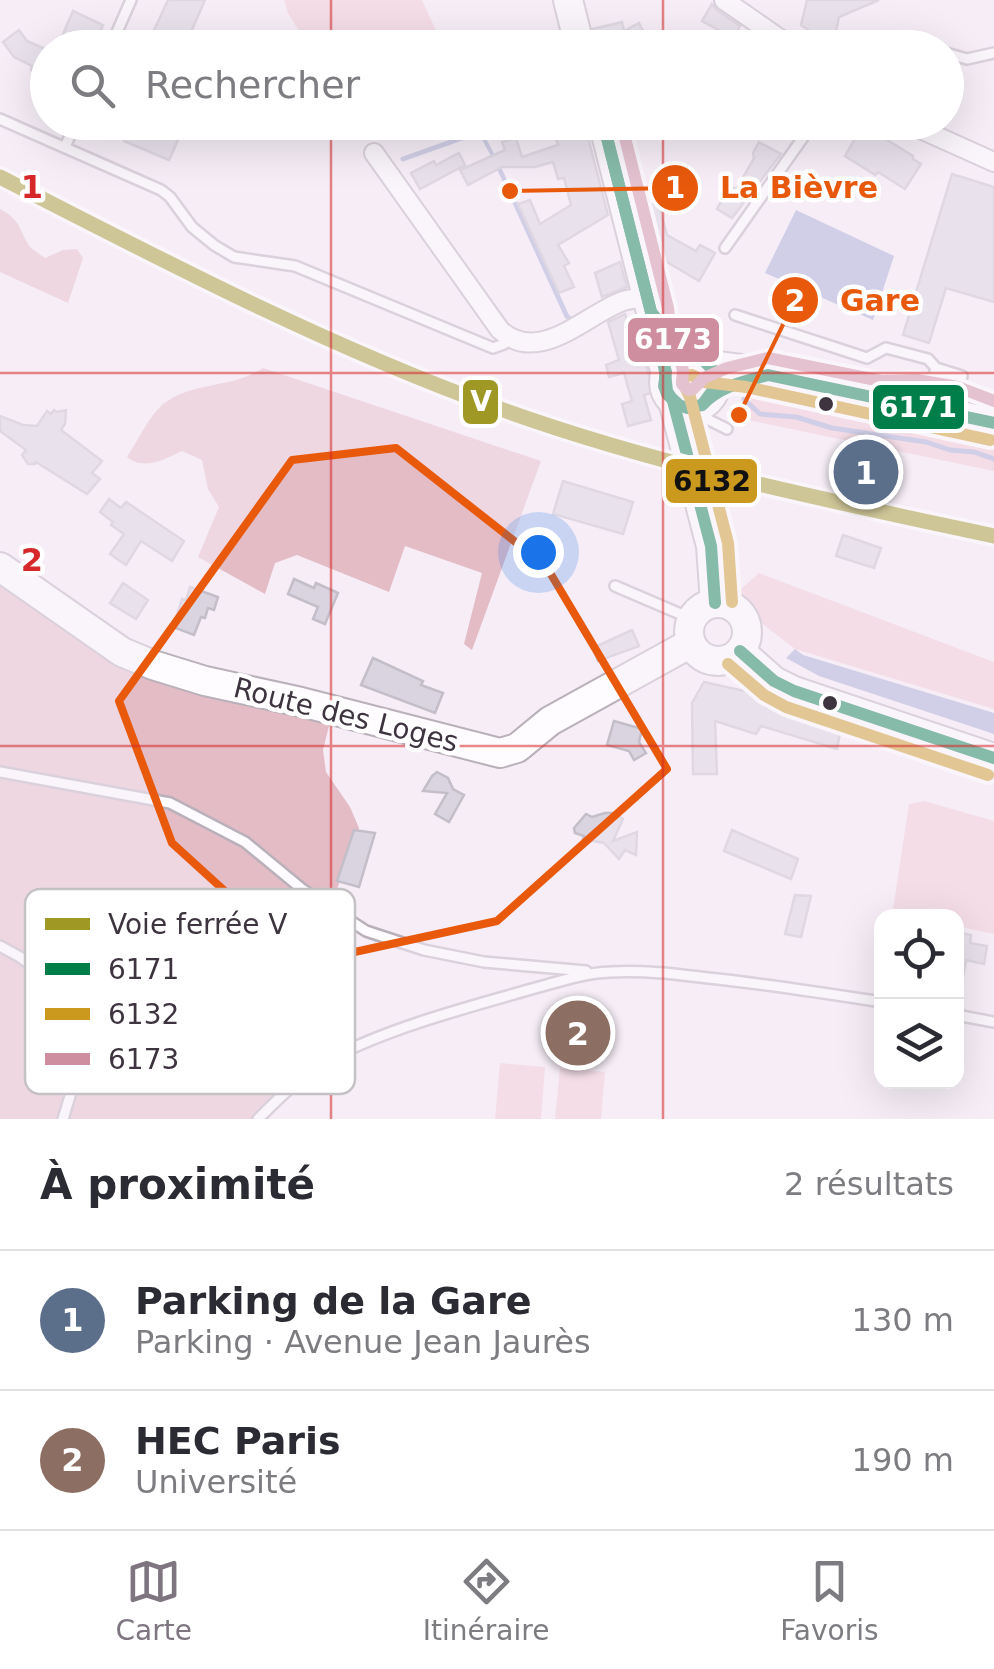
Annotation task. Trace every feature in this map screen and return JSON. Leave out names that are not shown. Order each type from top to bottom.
[{"type":"main road","points":[[568,0],[576,30]]},
{"type":"main road","points":[[608,140],[654,337],[688,364],[716,378],[705,404],[690,468]]},
{"type":"main road","points":[[688,364],[940,406],[994,422]]},
{"type":"main road","points":[[688,364],[664,386],[673,401],[711,546],[700,622],[702,656],[726,660],[740,651],[748,629],[742,615],[730,605],[700,622]]},
{"type":"main road","points":[[673,401],[686,408],[705,404],[734,384],[768,375]]},
{"type":"main road","name":"Route des Loges","points":[[0,567],[122,652],[153,665],[500,753],[518,748],[536,730],[636,672],[700,622]]},
{"type":"main road","points":[[740,651],[774,681],[794,691],[994,758]]},
{"type":"street","points":[[724,0],[767,30]]},
{"type":"street","points":[[945,140],[994,162]]},
{"type":"street","points":[[374,154],[510,339],[550,340],[623,302],[649,304]]},
{"type":"lane","points":[[118,30],[132,0]]},
{"type":"lane","points":[[964,58],[994,53]]},
{"type":"lane","points":[[0,118],[30,132]]},
{"type":"lane","points":[[49,140],[160,190],[192,227],[234,257],[295,266],[493,348],[510,339]]},
{"type":"lane","points":[[64,147],[67,140]]},
{"type":"lane","points":[[725,248],[801,140]]},
{"type":"lane","points":[[734,315],[867,358],[886,348],[928,359],[936,368],[962,376],[940,406]]},
{"type":"lane","points":[[936,368],[940,406]]},
{"type":"lane","points":[[705,404],[727,429]]},
{"type":"lane","points":[[615,586],[700,622]]},
{"type":"lane","points":[[0,772],[170,803],[244,842],[301,889]]},
{"type":"lane","points":[[355,924],[424,950],[500,964],[548,970],[665,973],[874,1001]]},
{"type":"lane","points":[[0,946],[25,961]]},
{"type":"lane","points":[[355,1048],[490,1001],[604,972]]},
{"type":"lane","points":[[964,1016],[994,1022]]},
{"type":"lane","points":[[64,1119],[71,1094]]},
{"type":"lane","points":[[258,1119],[283,1094]]},
{"type":"highlighted area","points":[[396,448],[546,566],[667,769],[497,921],[304,963],[172,843],[119,701],[292,460]]},
{"type":"shaded area","points":[[284,0],[422,0],[436,30],[298,30]]},
{"type":"shaded area","points":[[0,209],[16,222],[31,248],[45,258],[77,249],[83,258],[68,303],[0,272]]},
{"type":"shaded area","points":[[263,368],[541,461],[472,650],[464,644],[482,573],[405,546],[389,592],[297,555],[275,563],[265,594],[198,557],[219,507],[208,489],[202,460],[182,451],[147,463],[127,457],[154,414],[169,400]]},
{"type":"shaded area","points":[[753,389],[994,440],[994,471],[748,420]]},
{"type":"shaded area","points":[[759,573],[994,662],[994,709],[795,649],[742,608],[741,589]]},
{"type":"shaded area","points":[[0,577],[79,633],[332,714],[323,750],[326,772],[359,828],[337,889],[25,889],[25,1094],[285,1094],[268,1119],[0,1119]]},
{"type":"shaded area","points":[[924,801],[994,821],[994,934],[964,928],[964,909],[893,909],[909,804]]},
{"type":"shaded area","points":[[500,1063],[545,1067],[541,1119],[495,1119]]},
{"type":"shaded area","points":[[560,1068],[605,1072],[601,1119],[555,1119]]},
{"type":"water","points":[[482,140],[487,140],[501,167],[569,315],[579,322],[575,325],[565,318]]},
{"type":"water","points":[[796,210],[894,256],[873,320],[765,273]]},
{"type":"water","points":[[795,649],[803,655],[994,713],[994,734],[819,676],[786,658]]},
{"type":"building","points":[[168,0],[205,0],[192,30],[154,30]]},
{"type":"building","points":[[807,0],[879,0],[839,17],[836,30],[808,30],[801,25]]},
{"type":"building","points":[[712,4],[740,26],[738,30],[719,30],[702,21]]},
{"type":"building","points":[[73,11],[103,25],[101,30],[65,30]]},
{"type":"building","points":[[622,22],[624,30],[593,30]]},
{"type":"building","points":[[19,30],[30,42],[30,65],[14,57],[3,42]]},
{"type":"building","points":[[124,140],[178,140],[169,160]]},
{"type":"building","points":[[509,140],[517,140],[522,157],[558,145],[556,140],[589,140],[608,215],[558,245],[569,263],[564,266],[574,287],[559,293],[518,204],[530,200],[540,224],[571,205],[564,178],[558,179],[553,162],[535,167],[502,167],[468,185],[460,170],[505,150],[502,142]]},
{"type":"building","points":[[854,140],[887,140],[921,164],[905,189],[845,156]]},
{"type":"building","points":[[759,142],[781,154],[732,218],[717,209],[723,198],[720,193],[725,183],[746,195],[737,188]]},
{"type":"building","points":[[459,153],[465,165],[420,189],[411,173]]},
{"type":"building","points":[[952,174],[994,187],[994,302],[946,288],[929,343],[903,335]]},
{"type":"building","points":[[658,203],[667,235],[696,251],[700,245],[715,253],[699,281],[655,255],[643,207]]},
{"type":"building","points":[[620,262],[627,287],[602,297],[595,273]]},
{"type":"building","points":[[625,314],[655,392],[644,395],[651,420],[628,426],[622,404],[632,401],[624,373],[609,377],[606,365],[619,360],[608,322]]},
{"type":"building","points":[[54,410],[66,410],[61,430],[102,461],[92,473],[100,479],[87,494],[36,462],[28,464],[22,455],[26,450],[0,431],[0,416],[37,426],[47,411],[51,414]]},
{"type":"building","points":[[563,481],[633,502],[623,534],[553,514]]},
{"type":"building","points":[[109,499],[121,508],[126,502],[184,541],[172,561],[141,541],[126,565],[110,554],[124,534],[100,512]]},
{"type":"building","points":[[843,535],[881,548],[874,568],[836,556]]},
{"type":"building","points":[[294,579],[338,593],[325,624],[313,619],[318,607],[288,594]]},
{"type":"building","points":[[123,583],[148,600],[136,619],[110,603]]},
{"type":"building","points":[[190,587],[218,597],[214,610],[208,608],[205,618],[201,617],[194,635],[173,627]]},
{"type":"building","points":[[632,630],[639,646],[598,661],[593,648]]},
{"type":"building","points":[[373,658],[443,693],[435,713],[361,685]]},
{"type":"building","points":[[704,682],[758,694],[757,699],[767,702],[766,707],[841,728],[837,749],[761,726],[756,734],[715,721],[717,774],[693,774],[692,703]]},
{"type":"building","points":[[614,721],[642,729],[639,742],[646,753],[634,760],[629,751],[607,745]]},
{"type":"building","points":[[437,772],[464,795],[449,822],[435,814],[447,793],[423,791]]},
{"type":"building","points":[[605,813],[623,819],[613,841],[637,832],[636,855],[625,850],[619,859],[604,843],[583,839],[575,833],[574,828],[586,814],[592,817]]},
{"type":"building","points":[[354,830],[375,833],[359,887],[337,881]]},
{"type":"building","points":[[732,830],[798,859],[791,879],[724,851]]},
{"type":"building","points":[[795,895],[811,896],[801,937],[785,934]]},
{"type":"building","points":[[964,934],[971,935],[970,943],[987,946],[984,964],[966,960],[964,971]]},
{"type":"waterway","points":[[403,159],[456,140]]},
{"type":"waterway","points":[[744,399],[760,414],[796,417],[832,428],[926,442],[994,459]]},
{"type":"rail line","name":"V","points":[[0,177],[306,329],[495,407],[680,464],[994,536]]},
{"type":"transit line","name":"6171","points":[[608,140],[651,312]]},
{"type":"transit line","name":"6171","points":[[608,140],[651,312]]},
{"type":"transit line","name":"6173","points":[[626,140],[683,370],[682,384],[688,390],[727,368],[768,358],[881,381],[917,380],[958,387],[994,401]]},
{"type":"transit line","name":"6171","points":[[651,312],[688,356],[702,359],[713,370],[716,386],[702,405],[687,408],[667,394],[666,372],[654,337],[651,312]]},
{"type":"transit line","name":"6171","points":[[664,364],[667,391],[673,401],[711,546],[715,603]]},
{"type":"transit line","name":"6171","points":[[702,405],[724,389],[768,375],[994,423]]},
{"type":"transit line","name":"6132","points":[[732,602],[728,543],[690,397],[682,381],[685,376],[990,440]]},
{"type":"transit line","name":"6171","points":[[740,651],[774,681],[794,691],[994,758]]},
{"type":"transit line","name":"6132","points":[[728,664],[764,695],[786,707],[988,775]]},
{"type":"place","name":"La Bièvre","points":[[510,191]]},
{"type":"place","name":"Gare","points":[[739,415]]},
{"type":"place","name":"Parking de la Gare","points":[[866,472]]},
{"type":"place","name":"HEC Paris","points":[[578,1033]]}]
